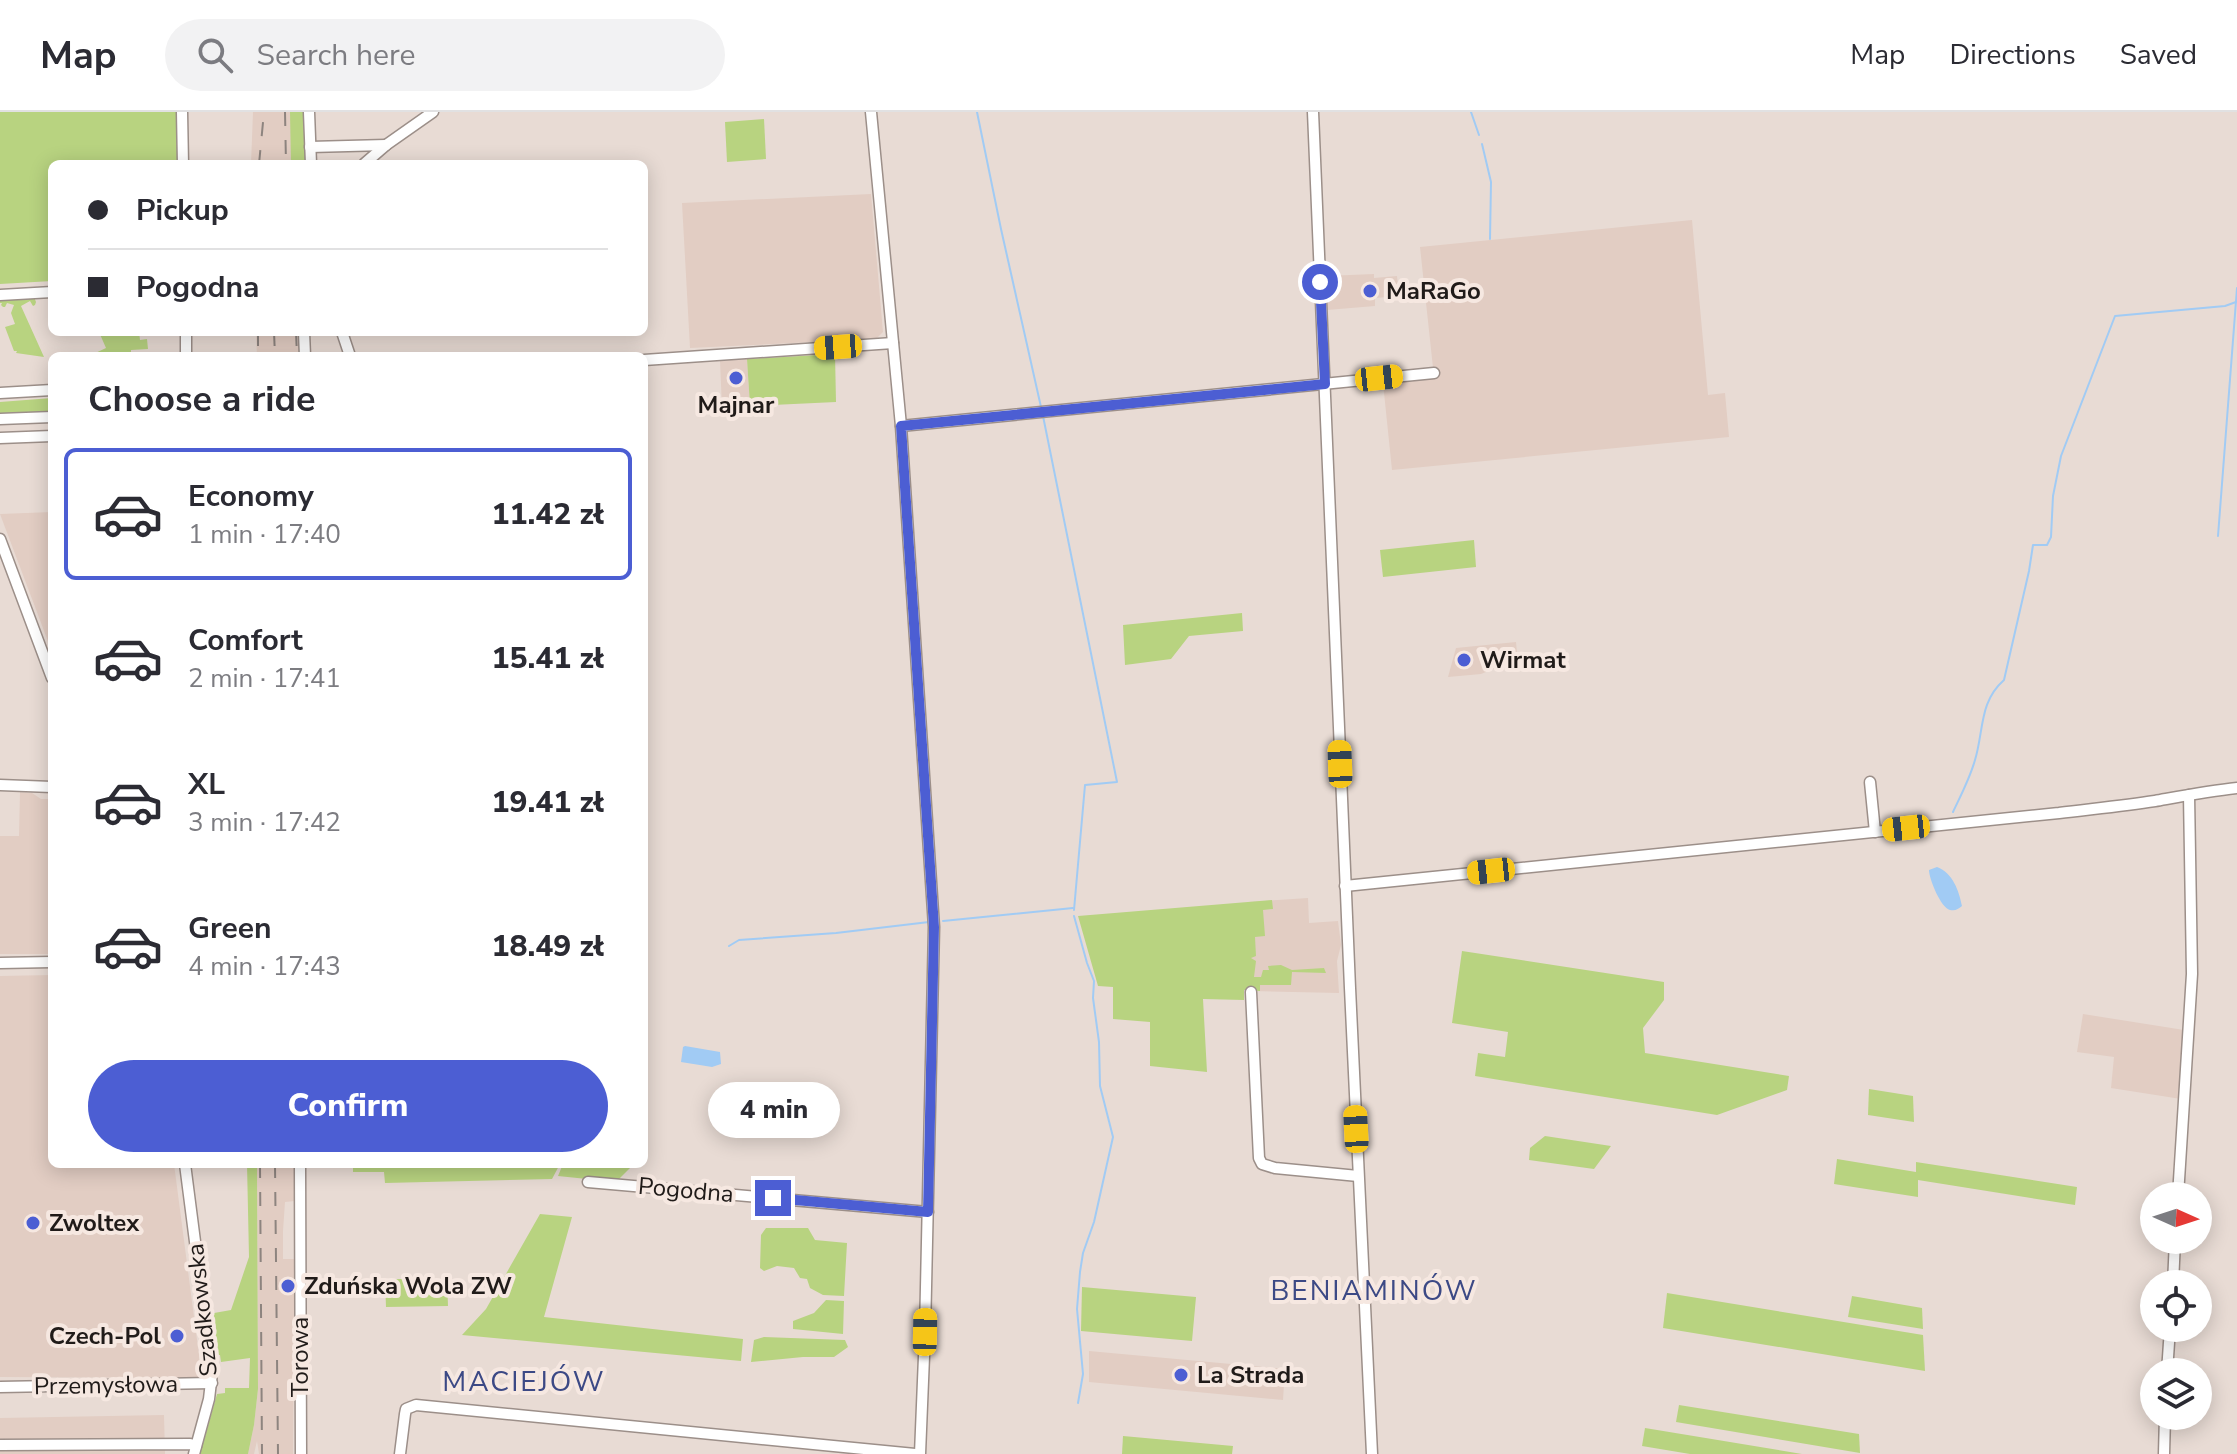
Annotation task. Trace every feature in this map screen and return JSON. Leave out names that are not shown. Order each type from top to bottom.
[{"type":"street","points":[[182,112],[183,160]]},
{"type":"street","points":[[309,112],[311,160]]},
{"type":"street","points":[[369,160],[433,112]]},
{"type":"street","points":[[400,1454],[406,1409],[416,1405],[918,1454],[928,1212],[933,914],[901,426],[871,112]]},
{"type":"street","points":[[1313,112],[1372,1454]]},
{"type":"street","points":[[310,147],[386,145]]},
{"type":"street","points":[[0,295],[48,292]]},
{"type":"street","points":[[648,360],[893,343]]},
{"type":"street","points":[[901,426],[1434,373]]},
{"type":"street","points":[[0,393],[48,390]]},
{"type":"street","points":[[0,419],[48,417]]},
{"type":"street","points":[[0,438],[48,436]]},
{"type":"street","points":[[0,539],[4,561],[48,668]]},
{"type":"street","points":[[1870,782],[1875,832]]},
{"type":"street","points":[[0,785],[48,787]]},
{"type":"street","points":[[1345,886],[2059,813],[2237,788]]},
{"type":"street","points":[[2179,1182],[2192,974],[2189,795]]},
{"type":"street","points":[[0,963],[48,962]]},
{"type":"street","points":[[1251,992],[1259,1158],[1262,1164],[1358,1176]]},
{"type":"street","name":"Szadkowska","points":[[185,1168],[212,1383],[195,1450]]},
{"type":"street","name":"Torowa","points":[[300,1168],[301,1454]]},
{"type":"street","name":"Pogodna","points":[[588,1182],[928,1212]]},
{"type":"street","name":"Przemysłowa","points":[[0,1387],[212,1383]]},
{"type":"street","points":[[2164,1454],[2165,1430]]},
{"type":"street","points":[[0,1445],[190,1444],[195,1450]]},
{"type":"shaded area","points":[[253,112],[304,112],[305,160],[251,160]]},
{"type":"shaded area","points":[[871,194],[883,332],[876,339],[690,348],[682,203]]},
{"type":"shaded area","points":[[1692,220],[1708,395],[1725,393],[1729,437],[1392,470],[1383,383],[1434,377],[1420,247]]},
{"type":"shaded area","points":[[1374,274],[1374,278],[1397,276],[1399,296],[1375,298],[1375,306],[1327,310],[1326,276]]},
{"type":"shaded area","points":[[256,336],[301,336],[301,352],[257,352]]},
{"type":"shaded area","points":[[747,359],[750,406],[722,408],[720,360]]},
{"type":"shaded area","points":[[48,512],[48,641],[0,514]]},
{"type":"shaded area","points":[[1516,642],[1518,664],[1501,666],[1481,674],[1448,677],[1456,648]]},
{"type":"shaded area","points":[[20,792],[48,799],[48,954],[0,954],[0,836],[19,836]]},
{"type":"shaded area","points":[[1308,898],[1309,923],[1338,921],[1341,945],[1337,961],[1339,993],[1253,991],[1248,902]]},
{"type":"shaded area","points":[[48,975],[48,1168],[175,1168],[202,1378],[0,1377],[0,976]]},
{"type":"shaded area","points":[[2083,1014],[2184,1030],[2181,1099],[2111,1088],[2114,1057],[2077,1052]]},
{"type":"shaded area","points":[[257,1168],[295,1168],[295,1201],[285,1202],[283,1231],[283,1259],[298,1259],[298,1307],[294,1308],[293,1454],[259,1454],[257,1441],[254,1454],[248,1454],[258,1389]]},
{"type":"shaded area","points":[[1089,1351],[1285,1369],[1283,1400],[1089,1382]]},
{"type":"shaded area","points":[[164,1415],[165,1454],[0,1454],[0,1418]]},
{"type":"green space","points":[[0,112],[177,112],[178,160],[48,160],[48,281],[0,284]]},
{"type":"green space","points":[[290,112],[304,112],[305,160],[291,160]]},
{"type":"green space","points":[[764,119],[766,159],[727,162],[725,122]]},
{"type":"green space","points":[[34,297],[35,305],[30,301],[21,306],[44,357],[14,351],[5,327],[15,324],[11,313],[14,305],[7,303],[3,307],[0,303],[0,299]]},
{"type":"green space","points":[[101,336],[140,336],[140,340],[147,339],[148,349],[98,352],[106,348]]},
{"type":"green space","points":[[835,354],[836,402],[750,406],[747,359]]},
{"type":"green space","points":[[48,398],[48,413],[0,416],[0,402]]},
{"type":"green space","points":[[1474,540],[1476,567],[1383,577],[1380,550]]},
{"type":"green space","points":[[1242,613],[1243,631],[1189,636],[1171,659],[1125,665],[1123,625]]},
{"type":"green space","points":[[1272,900],[1273,909],[1263,910],[1265,936],[1255,937],[1256,956],[1251,958],[1256,961],[1254,977],[1261,977],[1263,970],[1269,970],[1268,966],[1281,965],[1292,970],[1324,968],[1326,973],[1292,972],[1291,985],[1260,985],[1260,991],[1244,990],[1244,1000],[1203,999],[1207,1072],[1150,1066],[1150,1022],[1113,1019],[1113,987],[1098,986],[1078,916]]},
{"type":"green space","points":[[1462,951],[1664,982],[1664,1000],[1643,1028],[1645,1053],[1789,1076],[1787,1090],[1717,1115],[1475,1076],[1478,1053],[1505,1057],[1508,1032],[1452,1023]]},
{"type":"green space","points":[[1869,1089],[1913,1096],[1914,1122],[1868,1115]]},
{"type":"green space","points":[[1545,1136],[1611,1146],[1594,1169],[1529,1160],[1530,1148]]},
{"type":"green space","points":[[1837,1159],[1916,1172],[1916,1162],[2077,1187],[2075,1205],[1918,1180],[1918,1197],[1834,1184]]},
{"type":"green space","points":[[247,1168],[257,1168],[258,1389],[254,1425],[248,1454],[200,1454],[217,1394],[225,1393],[225,1388],[249,1388],[250,1358],[221,1362],[213,1329],[214,1313],[231,1310],[249,1257]]},
{"type":"green space","points":[[353,1168],[558,1168],[552,1179],[385,1183],[384,1172],[353,1172]]},
{"type":"green space","points":[[561,1168],[630,1168],[616,1182],[558,1176]]},
{"type":"green space","points":[[540,1214],[572,1217],[544,1317],[743,1339],[741,1361],[462,1335],[486,1309]]},
{"type":"green space","points":[[766,1228],[808,1228],[815,1240],[847,1243],[844,1296],[823,1295],[810,1288],[807,1279],[800,1278],[794,1268],[777,1266],[764,1271],[760,1268],[761,1235]]},
{"type":"green space","points":[[385,1279],[447,1279],[448,1306],[386,1307]]},
{"type":"green space","points":[[1082,1287],[1196,1297],[1192,1341],[1081,1331]]},
{"type":"green space","points":[[1667,1293],[1923,1335],[1925,1371],[1663,1328]]},
{"type":"green space","points":[[1852,1296],[1922,1308],[1923,1329],[1848,1317]]},
{"type":"green space","points":[[826,1300],[844,1301],[843,1334],[793,1329],[793,1321],[814,1313]]},
{"type":"green space","points":[[764,1337],[845,1340],[848,1347],[834,1357],[751,1362],[754,1340]]},
{"type":"green space","points":[[1679,1405],[1859,1434],[1860,1453],[1676,1422]]},
{"type":"green space","points":[[1645,1428],[1802,1454],[1690,1454],[1642,1446]]},
{"type":"green space","points":[[1123,1436],[1233,1446],[1232,1454],[1122,1454]]},
{"type":"water","points":[[1937,867],[1951,878],[1957,889],[1962,906],[1957,910],[1947,908],[1936,893],[1929,870]]},
{"type":"water","points":[[685,1046],[720,1052],[721,1064],[712,1067],[681,1062]]},
{"type":"waterway","points":[[977,112],[1041,407]]},
{"type":"waterway","points":[[1471,112],[1479,135]]},
{"type":"waterway","points":[[1482,144],[1491,182],[1490,239]]},
{"type":"waterway","points":[[2218,536],[2237,288]]},
{"type":"waterway","points":[[1953,812],[1973,767],[1986,707],[2004,680],[2033,545],[2047,545],[2051,537],[2053,496],[2061,456],[2115,316],[2225,306],[2236,302]]},
{"type":"waterway","points":[[1043,416],[1117,782],[1085,785],[1074,910]]},
{"type":"waterway","points":[[943,921],[1073,908]]},
{"type":"waterway","points":[[1074,916],[1094,981],[1100,1086],[1113,1137],[1080,1272],[1077,1309],[1083,1374],[1078,1403]]},
{"type":"waterway","points":[[729,946],[739,940],[929,922]]},
{"type":"railway","points":[[259,160],[264,112]]},
{"type":"railway","points":[[285,112],[286,160]]},
{"type":"railway","points":[[258,336],[258,352]]},
{"type":"railway","points":[[274,336],[275,352]]},
{"type":"railway","points":[[296,336],[297,352]]},
{"type":"railway","points":[[260,1168],[262,1454]]},
{"type":"railway","points":[[275,1168],[278,1454]]},
{"type":"place","name":"MaRaGo","points":[[1370,291]]},
{"type":"place","name":"Majnar","points":[[736,378]]},
{"type":"place","name":"Wirmat","points":[[1464,660]]},
{"type":"place","name":"Zwoltex","points":[[33,1223]]},
{"type":"place","name":"Zduńska Wola ZW","points":[[288,1286]]},
{"type":"place","name":"Czech-Pol","points":[[177,1336]]},
{"type":"place","name":"La Strada","points":[[1181,1375]]},
{"type":"district","name":"BENIAMINÓW","points":[[1374,1290]]},
{"type":"district","name":"MACIEJÓW","points":[[524,1381]]},
{"type":"route","points":[[773,1198],[928,1212],[934,927],[901,426],[1325,384],[1320,282]]}]
